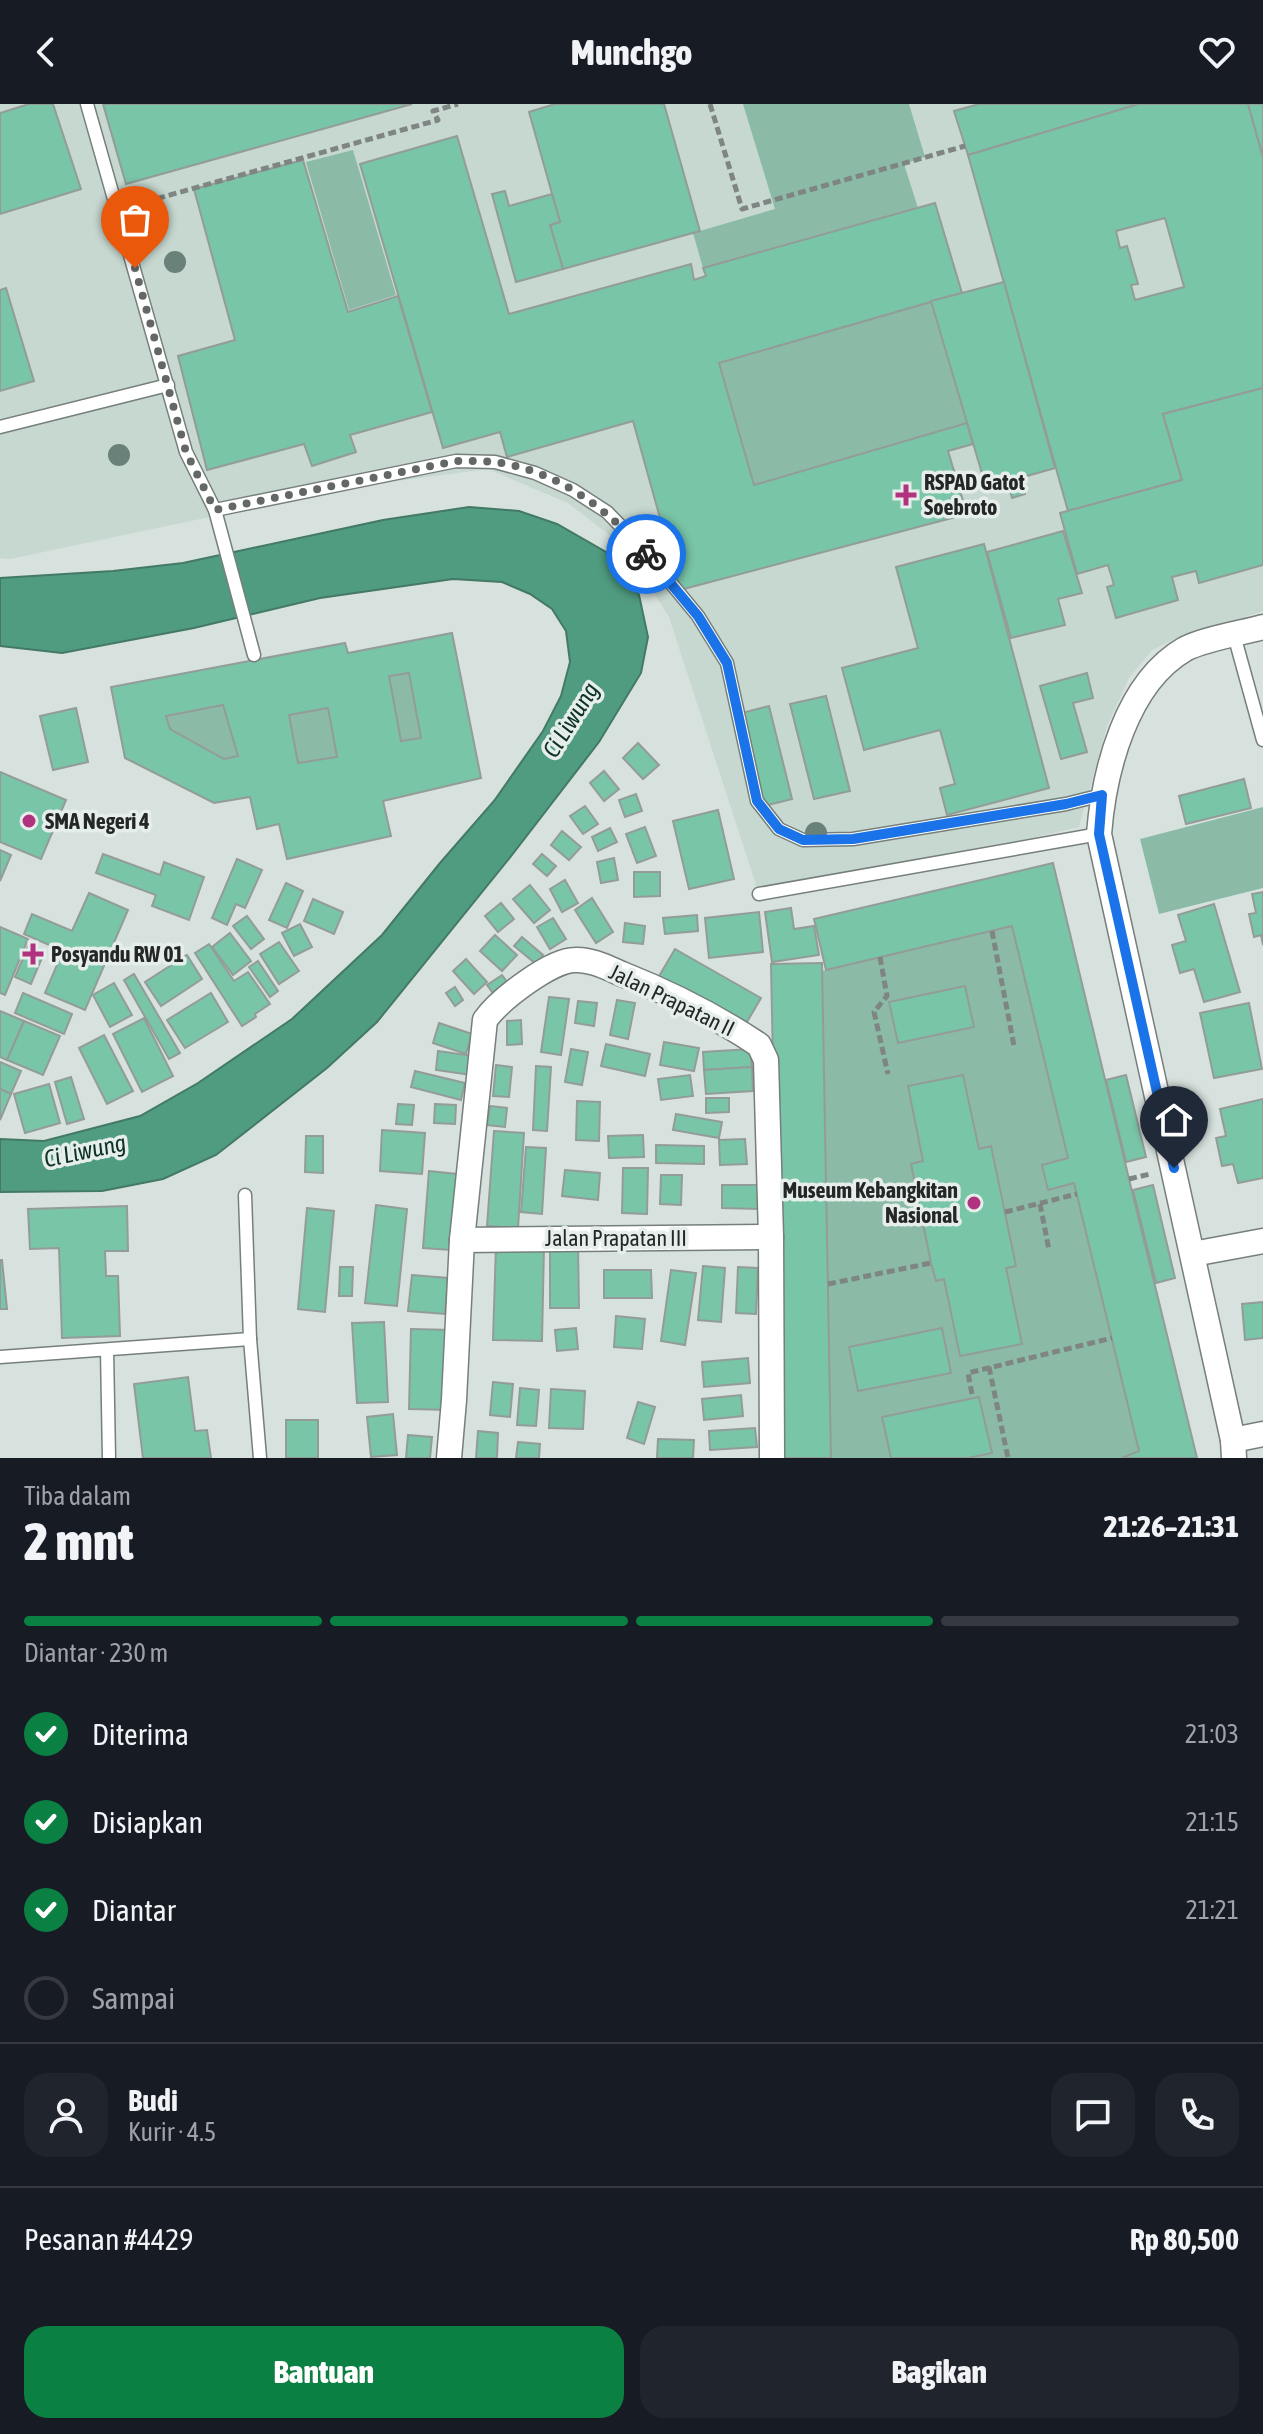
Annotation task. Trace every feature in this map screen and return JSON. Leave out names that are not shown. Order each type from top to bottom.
[{"type":"street","points":[[1263,627],[1187,648],[1162,666],[1143,688],[1119,738],[1102,795],[1099,834],[1234,1449],[1263,1434]]},
{"type":"street","name":"Jalan Prapatan II","points":[[449,1458],[462,1240],[485,1020],[494,1007],[561,961],[579,959],[660,989],[759,1045],[766,1060],[772,1458]]},
{"type":"street","name":"Jalan Prapatan III","points":[[462,1240],[771,1237]]},
{"type":"street","points":[[1193,1254],[1263,1241]]},
{"type":"lane","points":[[87,104],[186,452],[215,510],[254,655]]},
{"type":"lane","points":[[0,427],[168,385]]},
{"type":"lane","points":[[215,510],[456,461],[495,462],[535,473],[573,490],[607,512],[642,548],[698,616],[727,663],[757,801],[779,829],[803,840],[853,839],[1066,804],[1102,795]]},
{"type":"lane","points":[[1234,635],[1263,740]]},
{"type":"lane","points":[[759,894],[1099,834]]},
{"type":"lane","points":[[245,1195],[250,1339],[260,1458]]},
{"type":"lane","points":[[0,1357],[250,1339]]},
{"type":"lane","points":[[107,1350],[109,1458]]},
{"type":"path","points":[[118,210],[438,120],[433,111],[458,104]]},
{"type":"path","points":[[710,104],[742,209],[965,146]]},
{"type":"path","points":[[992,931],[1014,1046]]},
{"type":"path","points":[[880,957],[887,996],[874,1012],[888,1074]]},
{"type":"path","points":[[1005,1212],[1077,1194]]},
{"type":"path","points":[[1040,1204],[1049,1250]]},
{"type":"path","points":[[828,1284],[931,1263]]},
{"type":"path","points":[[972,1394],[968,1373],[1112,1338]]},
{"type":"path","points":[[989,1367],[1008,1458]]},
{"type":"shaded area","name":"RSPAD Gatot Soebroto","points":[[0,104],[1263,104],[1263,611],[1177,638],[1152,650],[1129,678],[1107,726],[1079,827],[761,900],[669,617],[626,548],[568,503],[488,469],[352,487],[10,559],[0,558]]},
{"type":"shaded area","points":[[743,104],[909,104],[925,157],[904,164],[918,208],[703,268],[693,233],[775,209]]},
{"type":"shaded area","points":[[353,150],[396,295],[349,310],[306,162]]},
{"type":"shaded area","points":[[931,301],[967,423],[754,485],[719,363]]},
{"type":"shaded area","points":[[409,673],[421,738],[401,741],[389,676]]},
{"type":"shaded area","points":[[223,705],[238,756],[224,759],[170,729],[166,716]]},
{"type":"shaded area","points":[[328,708],[337,757],[298,763],[289,715]]},
{"type":"shaded area","points":[[1263,807],[1263,888],[1159,914],[1140,839]]},
{"type":"shaded area","points":[[1012,926],[1068,1158],[1049,1190],[1074,1183],[1139,1451],[1122,1458],[831,1458],[822,971]]},
{"type":"water","name":"Ci Liwung","points":[[469,507],[519,511],[557,524],[606,552],[639,595],[648,637],[641,673],[599,742],[377,1022],[327,1068],[216,1155],[163,1179],[102,1191],[0,1192],[0,1139],[44,1141],[140,1116],[198,1083],[292,1019],[382,935],[494,801],[543,731],[561,696],[570,662],[566,631],[552,609],[530,594],[502,582],[453,579],[320,598],[194,628],[62,653],[0,646],[0,578],[183,563],[383,520]]},
{"type":"building","points":[[29,104],[53,104],[81,189],[0,214],[0,113]]},
{"type":"building","points":[[103,104],[412,104],[126,184]]},
{"type":"building","points":[[555,104],[664,104],[700,231],[563,269],[550,225],[560,222],[529,112]]},
{"type":"building","points":[[979,104],[1139,104],[968,155],[954,111]]},
{"type":"building","points":[[1139,104],[1248,104],[1263,157],[1263,388],[1163,414],[1182,480],[1068,511],[968,155]],"holes":[[[1165,218],[1184,287],[1135,300],[1131,285],[1138,284],[1127,246],[1120,248],[1116,231]]]},
{"type":"building","points":[[1248,104],[1263,104],[1263,157]]},
{"type":"building","points":[[457,136],[509,314],[691,264],[694,280],[706,276],[703,268],[935,203],[962,293],[719,363],[754,485],[967,423],[973,444],[948,451],[967,514],[680,590],[633,421],[507,457],[500,432],[443,448],[360,164]]},
{"type":"building","points":[[303,160],[348,312],[398,296],[432,412],[350,435],[356,452],[312,466],[304,444],[207,470],[178,356],[235,340],[194,189]]},
{"type":"building","points":[[505,191],[509,206],[552,194],[560,222],[550,225],[563,269],[516,282],[492,194]]},
{"type":"building","points":[[1004,282],[1055,468],[1020,478],[1025,494],[1012,498],[1007,479],[986,487],[931,301]]},
{"type":"building","points":[[6,288],[34,381],[0,391],[0,290]]},
{"type":"building","points":[[1263,388],[1263,565],[1199,583],[1196,571],[1172,577],[1178,600],[1116,618],[1107,587],[1114,585],[1108,565],[1077,574],[1060,513],[1182,480],[1163,414]]},
{"type":"building","points":[[1063,531],[1082,593],[1058,599],[1065,625],[1011,638],[987,552]]},
{"type":"building","points":[[984,544],[1049,788],[947,815],[940,788],[955,784],[940,730],[864,750],[842,668],[918,648],[896,567]]},
{"type":"building","points":[[452,633],[481,778],[383,801],[391,836],[287,859],[279,824],[257,829],[250,797],[214,803],[125,758],[111,687],[345,643],[348,653]],"holes":[[[409,673],[421,738],[401,741],[389,676]],[[223,705],[238,756],[224,759],[170,729],[166,716]],[[328,708],[337,757],[298,763],[289,715]]]},
{"type":"building","points":[[1087,673],[1093,698],[1073,703],[1087,752],[1061,759],[1040,686]]},
{"type":"building","points":[[826,696],[850,791],[814,799],[790,704]]},
{"type":"building","points":[[769,706],[792,799],[764,806],[742,713]]},
{"type":"building","points":[[76,708],[88,762],[53,770],[40,716]]},
{"type":"building","points":[[638,743],[659,765],[643,779],[623,758]]},
{"type":"building","points":[[604,771],[619,789],[604,801],[590,783]]},
{"type":"building","name":"SMA Negeri 4","points":[[0,772],[66,800],[41,859],[0,842]]},
{"type":"building","points":[[1244,779],[1251,808],[1186,824],[1179,796]]},
{"type":"building","points":[[636,794],[642,811],[625,817],[619,800]]},
{"type":"building","points":[[585,806],[598,824],[583,834],[570,816]]},
{"type":"building","points":[[718,810],[734,879],[689,889],[673,821]]},
{"type":"building","points":[[645,827],[656,856],[637,863],[626,834]]},
{"type":"building","points":[[610,828],[617,842],[598,851],[592,837]]},
{"type":"building","points":[[562,831],[581,847],[569,860],[551,845]]},
{"type":"building","points":[[0,850],[11,855],[0,881]]},
{"type":"building","points":[[103,854],[160,875],[164,862],[204,877],[189,920],[152,906],[156,895],[96,873]]},
{"type":"building","points":[[542,854],[556,866],[547,876],[533,864]]},
{"type":"building","points":[[614,858],[618,880],[601,883],[597,862]]},
{"type":"building","points":[[237,859],[262,870],[245,908],[236,904],[227,925],[212,918]]},
{"type":"building","points":[[1053,863],[1197,1458],[1122,1458],[1139,1451],[1074,1183],[1048,1190],[1042,1165],[1068,1158],[1012,926],[826,970],[814,919]]},
{"type":"building","points":[[634,872],[660,872],[660,896],[634,897]]},
{"type":"building","points":[[565,880],[578,903],[562,912],[550,889]]},
{"type":"building","points":[[286,883],[303,891],[287,928],[269,920]]},
{"type":"building","points":[[530,885],[550,910],[534,923],[513,899]]},
{"type":"building","points":[[1263,892],[1263,945],[1261,935],[1254,937],[1249,914],[1256,913],[1252,894]]},
{"type":"building","points":[[89,893],[128,910],[85,1010],[45,993],[63,951],[24,934],[32,914],[72,931]]},
{"type":"building","points":[[592,898],[613,932],[596,943],[575,910]]},
{"type":"building","points":[[313,899],[343,912],[334,934],[304,921]]},
{"type":"building","points":[[501,903],[514,919],[498,932],[485,916]]},
{"type":"building","points":[[1214,904],[1240,992],[1204,1002],[1194,969],[1180,973],[1172,945],[1186,941],[1178,915]]},
{"type":"building","points":[[791,908],[794,929],[814,926],[819,955],[772,962],[765,912]]},
{"type":"building","points":[[759,912],[763,952],[709,958],[705,918]]},
{"type":"building","points":[[697,915],[698,931],[665,934],[663,918]]},
{"type":"building","points":[[247,916],[264,939],[251,949],[233,926]]},
{"type":"building","points":[[553,918],[566,939],[550,949],[537,927]]},
{"type":"building","points":[[625,923],[645,926],[643,944],[623,942]]},
{"type":"building","points":[[300,924],[312,947],[294,956],[282,933]]},
{"type":"building","points":[[0,927],[28,939],[5,995],[0,993]]},
{"type":"building","points":[[230,933],[251,961],[233,975],[212,947]]},
{"type":"building","points":[[495,935],[517,955],[502,971],[480,951]]},
{"type":"building","points":[[522,937],[543,955],[536,964],[514,946]]},
{"type":"building","points":[[279,942],[299,971],[279,984],[260,954]]},
{"type":"building","points":[[209,944],[234,981],[248,972],[270,1004],[242,1026],[195,953]]},
{"type":"building","points":[[28,946],[44,953],[31,984],[15,977]]},
{"type":"building","points":[[675,949],[761,998],[744,1027],[658,978]]},
{"type":"building","points":[[187,955],[202,979],[161,1006],[145,982]]},
{"type":"building","points":[[466,959],[487,982],[474,994],[453,971]]},
{"type":"building","points":[[258,961],[278,991],[270,997],[249,967]]},
{"type":"building","points":[[822,963],[831,1458],[781,1458],[771,964]]},
{"type":"building","points":[[134,974],[180,1053],[169,1059],[124,980]]},
{"type":"building","points":[[502,975],[510,986],[495,996],[487,985]]},
{"type":"building","points":[[114,983],[132,1015],[110,1027],[93,995]]},
{"type":"building","points":[[965,986],[974,1027],[898,1043],[889,1002]]},
{"type":"building","points":[[455,987],[463,1000],[455,1006],[446,993]]},
{"type":"building","points":[[23,993],[72,1014],[64,1034],[15,1013]]},
{"type":"building","points":[[211,993],[228,1022],[185,1048],[167,1020]]},
{"type":"building","points":[[549,997],[569,999],[561,1055],[541,1052]]},
{"type":"building","points":[[617,1000],[635,1003],[628,1039],[610,1035]]},
{"type":"building","points":[[578,1001],[597,1003],[594,1026],[575,1023]]},
{"type":"building","points":[[1249,1003],[1262,1069],[1214,1078],[1200,1013]]},
{"type":"building","points":[[0,1011],[24,1021],[7,1060],[0,1057]]},
{"type":"building","points":[[144,1018],[173,1076],[142,1092],[113,1034]]},
{"type":"building","points":[[521,1020],[522,1044],[507,1045],[507,1021]]},
{"type":"building","points":[[24,1021],[60,1036],[43,1075],[7,1060]]},
{"type":"building","points":[[439,1023],[472,1034],[466,1054],[433,1043]]},
{"type":"building","points":[[104,1035],[133,1091],[107,1104],[79,1048]]},
{"type":"building","points":[[664,1042],[699,1048],[694,1071],[660,1065]]},
{"type":"building","points":[[606,1044],[650,1054],[645,1076],[601,1066]]},
{"type":"building","points":[[571,1049],[588,1052],[582,1085],[565,1082]]},
{"type":"building","points":[[750,1049],[752,1067],[704,1070],[703,1052]]},
{"type":"building","points":[[438,1051],[474,1056],[472,1075],[436,1070]]},
{"type":"building","points":[[0,1062],[21,1071],[11,1094],[0,1089]]},
{"type":"building","points":[[496,1065],[512,1067],[509,1097],[493,1096]]},
{"type":"building","points":[[536,1066],[551,1067],[547,1131],[533,1130]]},
{"type":"building","points":[[752,1067],[753,1091],[706,1094],[704,1070]]},
{"type":"building","points":[[415,1071],[465,1083],[461,1100],[411,1087]]},
{"type":"building","points":[[690,1075],[693,1096],[661,1100],[658,1079]]},
{"type":"building","points":[[963,1075],[979,1149],[991,1146],[1016,1266],[1006,1268],[1022,1344],[960,1356],[944,1279],[936,1281],[931,1263],[911,1164],[923,1161],[908,1086]]},
{"type":"building","points":[[1126,1075],[1146,1157],[1126,1162],[1106,1080]]},
{"type":"building","points":[[71,1077],[84,1119],[67,1124],[55,1082]]},
{"type":"building","points":[[49,1084],[60,1123],[25,1133],[14,1094]]},
{"type":"building","points":[[0,1089],[11,1094],[0,1120]]},
{"type":"building","points":[[706,1098],[729,1098],[729,1112],[706,1113]]},
{"type":"building","points":[[1263,1099],[1263,1178],[1238,1183],[1233,1164],[1222,1166],[1216,1138],[1226,1136],[1220,1109]]},
{"type":"building","points":[[577,1101],[600,1102],[599,1141],[576,1140]]},
{"type":"building","points":[[398,1104],[414,1105],[412,1125],[396,1124]]},
{"type":"building","points":[[435,1104],[456,1105],[455,1124],[434,1123]]},
{"type":"building","points":[[490,1106],[507,1108],[505,1127],[487,1125]]},
{"type":"building","points":[[676,1114],[722,1122],[719,1138],[673,1130]]},
{"type":"building","points":[[382,1130],[425,1133],[422,1174],[380,1171]]},
{"type":"building","points":[[494,1131],[524,1133],[518,1228],[487,1226]]},
{"type":"building","points":[[643,1135],[644,1157],[609,1158],[608,1136]]},
{"type":"building","points":[[306,1136],[323,1136],[323,1173],[305,1172]]},
{"type":"building","points":[[745,1139],[747,1164],[720,1165],[719,1140]]},
{"type":"building","points":[[656,1145],[704,1146],[704,1164],[656,1163]]},
{"type":"building","points":[[526,1147],[546,1148],[542,1214],[521,1212]]},
{"type":"building","points":[[623,1168],[648,1168],[647,1214],[622,1213]]},
{"type":"building","points":[[565,1170],[600,1173],[598,1200],[562,1196]]},
{"type":"building","points":[[429,1171],[457,1174],[451,1250],[423,1248]]},
{"type":"building","points":[[661,1175],[682,1175],[681,1205],[660,1204]]},
{"type":"building","points":[[722,1185],[759,1185],[759,1209],[722,1208]]},
{"type":"building","points":[[1153,1185],[1175,1278],[1156,1283],[1133,1190]]},
{"type":"building","points":[[376,1205],[407,1209],[397,1306],[365,1303]]},
{"type":"building","points":[[127,1206],[128,1251],[105,1251],[106,1276],[118,1276],[120,1336],[62,1338],[59,1248],[30,1249],[28,1209]]},
{"type":"building","points":[[307,1208],[334,1211],[325,1312],[298,1309]]},
{"type":"building","points":[[496,1245],[544,1246],[542,1341],[493,1340]]},
{"type":"building","points":[[550,1245],[578,1245],[579,1308],[550,1308]]},
{"type":"building","points":[[2,1260],[7,1309],[0,1309]]},
{"type":"building","points":[[703,1266],[725,1268],[721,1322],[698,1320]]},
{"type":"building","points":[[340,1267],[353,1267],[352,1296],[339,1296]]},
{"type":"building","points":[[738,1267],[758,1268],[756,1314],[736,1313]]},
{"type":"building","points":[[604,1270],[651,1270],[652,1298],[604,1298]]},
{"type":"building","points":[[671,1270],[696,1273],[685,1345],[661,1341]]},
{"type":"building","points":[[412,1275],[448,1278],[445,1314],[408,1311]]},
{"type":"building","points":[[1263,1302],[1263,1338],[1245,1340],[1242,1304]]},
{"type":"building","points":[[616,1316],[645,1319],[642,1349],[614,1347]]},
{"type":"building","points":[[384,1322],[388,1402],[357,1403],[352,1323]]},
{"type":"building","points":[[576,1328],[578,1349],[557,1351],[555,1330]]},
{"type":"building","points":[[942,1328],[951,1373],[858,1391],[849,1347]]},
{"type":"building","points":[[411,1329],[452,1330],[451,1410],[409,1409]]},
{"type":"building","points":[[748,1358],[750,1383],[704,1387],[702,1362]]},
{"type":"building","points":[[188,1377],[195,1431],[207,1430],[211,1458],[143,1458],[134,1384]]},
{"type":"building","points":[[493,1382],[513,1384],[510,1417],[490,1415]]},
{"type":"building","points":[[520,1388],[539,1390],[536,1426],[517,1425]]},
{"type":"building","points":[[551,1389],[585,1391],[583,1429],[549,1428]]},
{"type":"building","points":[[741,1395],[743,1416],[704,1420],[702,1399]]},
{"type":"building","points":[[979,1397],[992,1453],[968,1458],[891,1458],[882,1417]]},
{"type":"building","points":[[638,1402],[655,1407],[644,1444],[627,1438]]},
{"type":"building","points":[[393,1414],[397,1455],[371,1457],[367,1417]]},
{"type":"building","points":[[286,1420],[318,1420],[318,1458],[286,1458]]},
{"type":"building","points":[[755,1428],[757,1447],[710,1450],[709,1431]]},
{"type":"building","points":[[478,1431],[498,1433],[497,1458],[476,1458]]},
{"type":"building","points":[[408,1435],[432,1437],[430,1458],[406,1458]]},
{"type":"building","points":[[658,1439],[694,1440],[693,1458],[657,1458]]},
{"type":"building","points":[[518,1442],[540,1444],[539,1458],[516,1458]]},
{"type":"way so far","points":[[135,268],[186,452],[215,510],[456,461],[495,462],[535,473],[573,490],[607,512],[646,554]]},
{"type":"place","name":"RSPAD Gatot Soebroto","points":[[906,495]]},
{"type":"place","name":"SMA Negeri 4","points":[[29,821]]},
{"type":"place","name":"Posyandu RW 01","points":[[33,954]]},
{"type":"place","name":"Museum Kebangkitan Nasional","points":[[974,1203]]},
{"type":"route","points":[[646,554],[698,616],[727,663],[757,801],[779,829],[803,840],[853,839],[1066,804],[1102,795],[1099,834],[1174,1168]]}]
